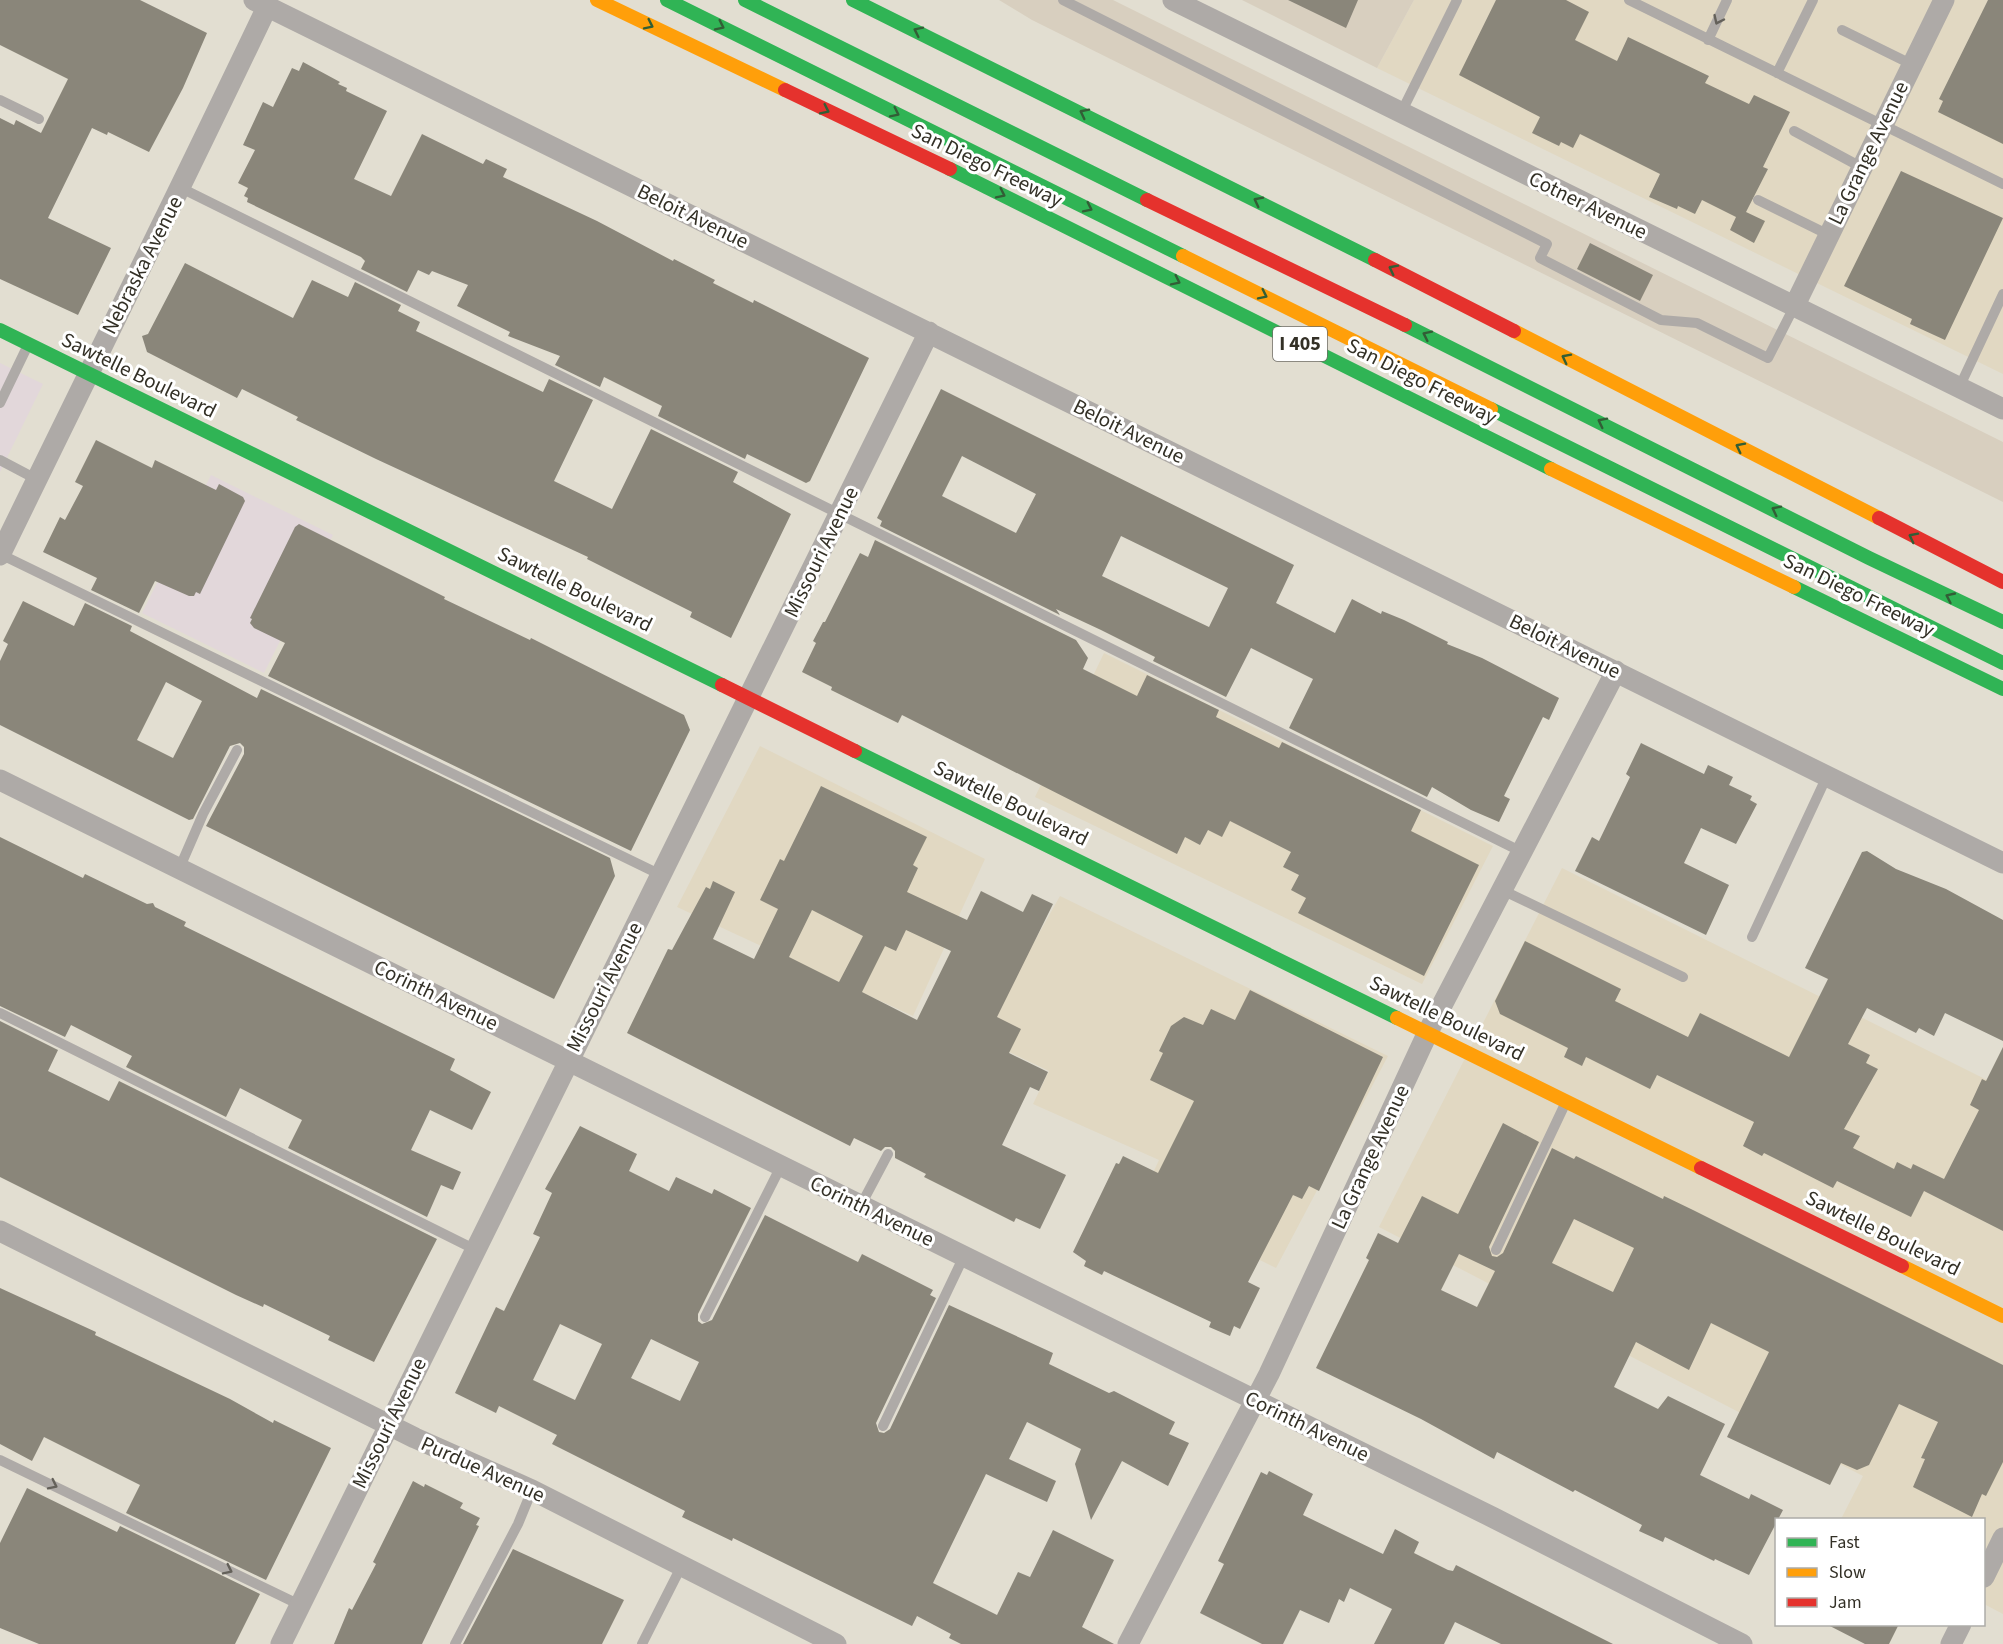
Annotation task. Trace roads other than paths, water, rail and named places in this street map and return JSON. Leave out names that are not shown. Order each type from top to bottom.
[{"type":"main road","name":"San Diego Freeway","points":[[597,0],[941,165],[1428,409],[2003,689]]},
{"type":"main road","points":[[667,0],[2003,663]]},
{"type":"main road","points":[[745,0],[1006,131],[1482,362],[1869,558],[2003,622]]},
{"type":"main road","points":[[853,0],[1310,227],[2003,582]]},
{"type":"main road","points":[[940,27],[1008,75]]},
{"type":"main road","name":"Sawtelle Boulevard","points":[[0,330],[2003,1316]]},
{"type":"street","name":"Cotner Avenue","points":[[1173,0],[2003,409]]},
{"type":"street","name":"La Grange Avenue","points":[[1794,307],[1881,124],[1944,0]]},
{"type":"street","name":"Nebraska Avenue","points":[[0,554],[87,374],[181,188],[261,3]]},
{"type":"street","name":"Beloit Avenue","points":[[261,3],[2003,863]]},
{"type":"street","name":"Missouri Avenue","points":[[281,1644],[567,1060],[929,332]]},
{"type":"street","name":"La Grange Avenue","points":[[1130,1643],[1269,1374],[1428,1032],[1616,671]]},
{"type":"street","name":"Corinth Avenue","points":[[0,780],[180,867],[1742,1644]]},
{"type":"street","name":"Purdue Avenue","points":[[0,1231],[415,1438],[532,1490],[836,1644]]},
{"type":"street","points":[[1985,1573],[2003,1538]]},
{"type":"street","points":[[1951,1644],[1959,1626]]},
{"type":"lane","points":[[1063,0],[1547,244],[1540,258],[1661,320],[1697,323],[1768,358],[1794,307]]},
{"type":"lane","points":[[1401,112],[1457,0]]},
{"type":"lane","points":[[1629,0],[2003,184]]},
{"type":"lane","points":[[1708,40],[1727,0]]},
{"type":"lane","points":[[1776,73],[1813,0]]},
{"type":"lane","points":[[1842,30],[1911,64]]},
{"type":"lane","points":[[0,100],[39,119]]},
{"type":"lane","points":[[1794,131],[1861,167]]},
{"type":"lane","points":[[181,188],[839,515],[884,534],[1522,852]]},
{"type":"lane","points":[[1758,200],[1829,235]]},
{"type":"lane","points":[[1959,388],[2003,294]]},
{"type":"lane","points":[[0,403],[28,344]]},
{"type":"lane","points":[[0,460],[36,479]]},
{"type":"lane","points":[[0,554],[661,875]]},
{"type":"lane","points":[[180,867],[203,814],[237,750]]},
{"type":"lane","points":[[1752,937],[1827,776]]},
{"type":"lane","points":[[1502,890],[1683,977]]},
{"type":"lane","points":[[0,1013],[474,1249]]},
{"type":"lane","points":[[1496,1250],[1567,1100]]},
{"type":"lane","points":[[861,1205],[888,1154]]},
{"type":"lane","points":[[705,1317],[781,1166]]},
{"type":"lane","points":[[884,1426],[964,1256]]},
{"type":"lane","points":[[0,1460],[300,1605]]},
{"type":"lane","points":[[455,1644],[518,1524],[532,1490]]},
{"type":"lane","points":[[642,1644],[682,1565]]}]
